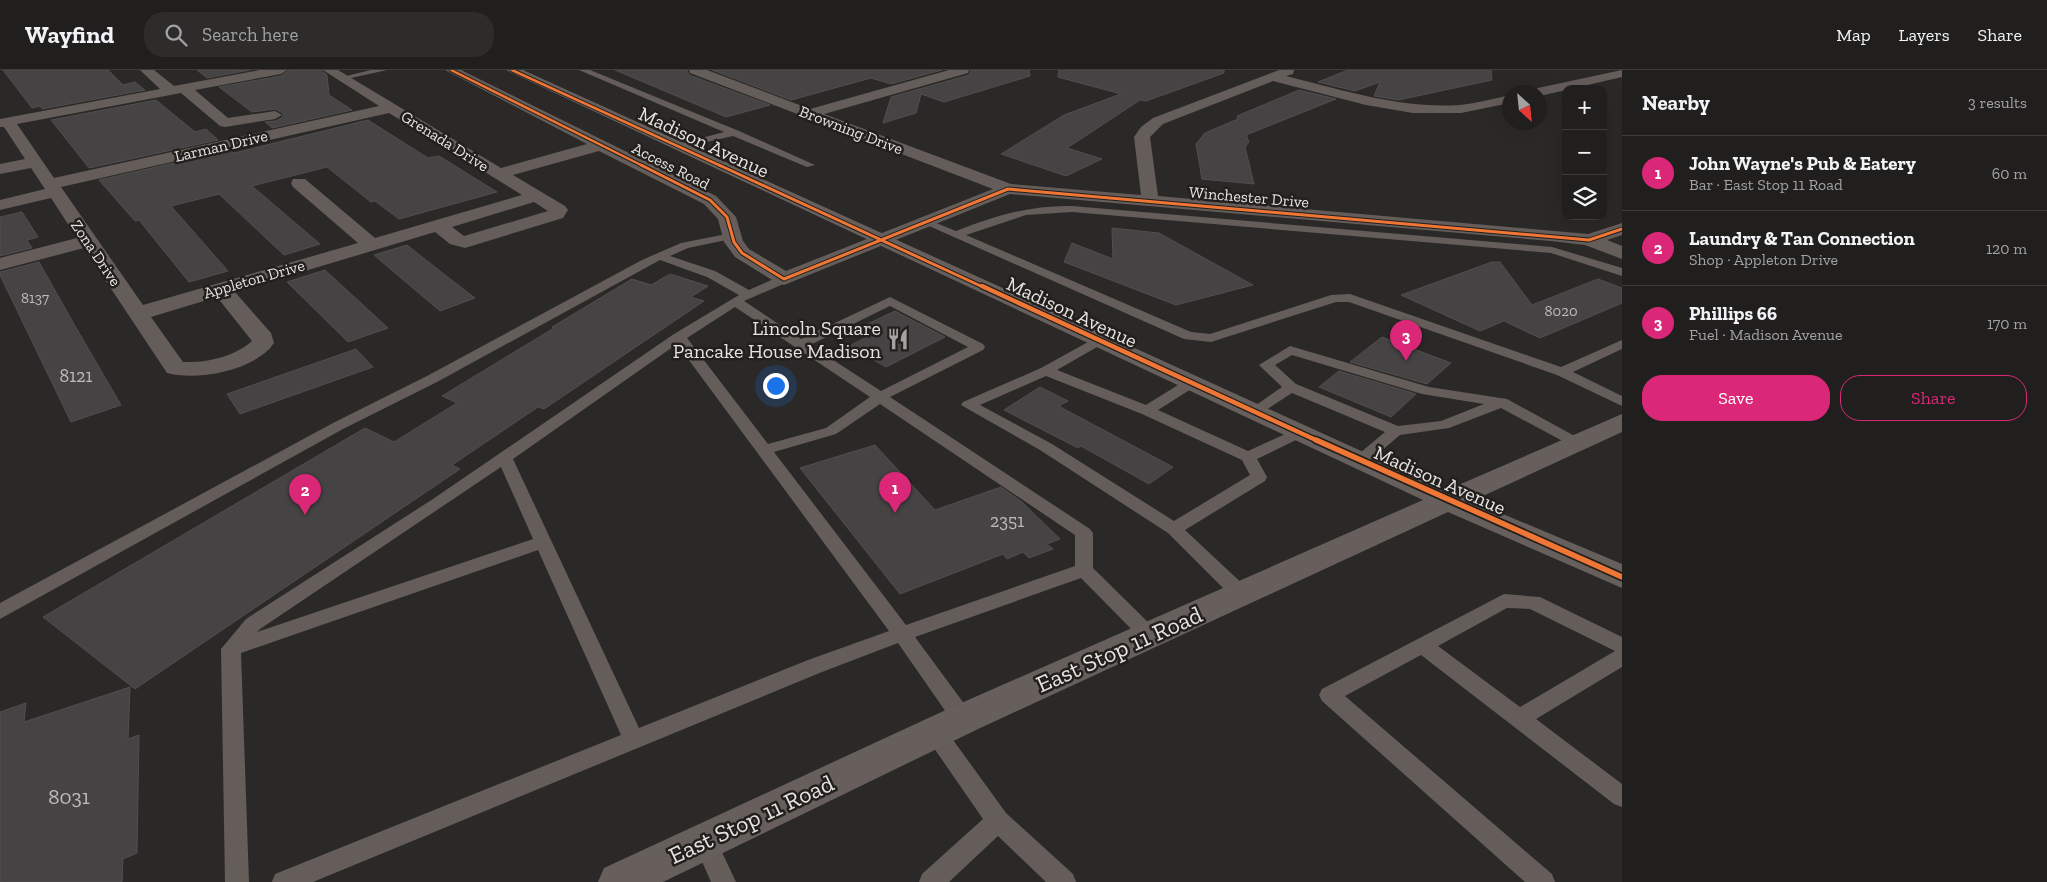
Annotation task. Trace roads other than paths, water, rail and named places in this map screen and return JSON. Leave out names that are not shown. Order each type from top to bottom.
[{"type":"main road","name":"Madison Avenue","points":[[512,70],[1448,502],[1622,577]]},
{"type":"main road","name":"East Stop 11 Road","points":[[618,882],[949,726],[1622,422]]},
{"type":"street","points":[[146,70],[225,123],[293,111]]},
{"type":"street","points":[[4,122],[281,70]]},
{"type":"street","name":"Access Road","points":[[451,70],[710,200],[727,217],[735,245],[745,256],[784,278]]},
{"type":"street","name":"Browning Drive","points":[[694,70],[1008,189]]},
{"type":"street","points":[[808,114],[963,70]]},
{"type":"street","points":[[1150,201],[1142,136],[1146,130],[1158,120],[1290,70]]},
{"type":"street","points":[[1547,90],[1622,73]]},
{"type":"street","name":"Grenada Drive","points":[[336,74],[478,162],[558,208],[559,212],[465,242],[457,240],[437,226]]},
{"type":"street","points":[[1272,77],[1372,101],[1417,108],[1460,109],[1502,101]]},
{"type":"street","points":[[350,99],[369,95]]},
{"type":"street","name":"Larman Drive","points":[[53,188],[391,108]]},
{"type":"street","name":"Zona Drive","points":[[4,122],[35,162],[175,368],[186,371],[207,368],[248,354],[258,348],[264,340],[221,289]]},
{"type":"street","points":[[553,142],[581,134]]},
{"type":"street","points":[[498,174],[602,145]]},
{"type":"street","points":[[478,162],[497,157]]},
{"type":"street","points":[[0,169],[35,162]]},
{"type":"street","points":[[299,183],[372,245]]},
{"type":"street","points":[[0,205],[53,188]]},
{"type":"street","name":"Winchester Drive","points":[[882,241],[1008,189],[1072,202],[1150,201],[1549,242],[1588,240],[1622,229]]},
{"type":"street","name":"Appleton Drive","points":[[137,314],[536,196]]},
{"type":"street","points":[[1588,240],[1622,253]]},
{"type":"street","points":[[0,264],[88,241]]},
{"type":"street","points":[[784,278],[882,241]]},
{"type":"lane","points":[[336,74],[383,70]]},
{"type":"lane","points":[[583,70],[810,165]]},
{"type":"lane","points":[[685,150],[730,140],[736,133]]},
{"type":"lane","points":[[957,236],[1006,215],[1072,202],[1549,242],[1622,272]]},
{"type":"lane","points":[[925,222],[1189,336],[1211,338],[1335,298],[1350,298],[1562,372],[1622,402]]},
{"type":"lane","points":[[0,612],[338,426],[432,379],[536,320],[660,256],[685,245],[732,236]]},
{"type":"lane","points":[[660,256],[712,274],[800,345],[1084,533],[1084,570],[1149,635]]},
{"type":"lane","points":[[237,882],[231,649],[253,624],[505,458],[679,338],[742,298],[784,278]]},
{"type":"lane","points":[[763,450],[831,431],[880,397],[978,347],[890,301],[800,345]]},
{"type":"lane","points":[[679,338],[902,634],[998,821],[1064,882]]},
{"type":"lane","points":[[1099,340],[1046,371],[968,405],[1046,447],[1174,529],[1240,593]]},
{"type":"lane","points":[[1562,372],[1622,344]]},
{"type":"lane","points":[[1502,402],[1444,425],[1396,431],[1291,387],[1266,365],[1290,350],[1427,391],[1502,402],[1578,443]]},
{"type":"lane","points":[[1046,371],[1148,411],[1248,457],[1259,477],[1174,529]]},
{"type":"lane","points":[[1148,411],[1191,383]]},
{"type":"lane","points":[[1254,412],[1291,387]]},
{"type":"lane","points":[[1360,461],[1396,431]]},
{"type":"lane","points":[[1248,457],[1299,433]]},
{"type":"lane","points":[[505,458],[634,741]]},
{"type":"lane","points":[[231,649],[544,542]]},
{"type":"lane","points":[[284,882],[815,666],[1084,570]]},
{"type":"lane","points":[[1544,882],[1329,696],[1504,601],[1533,602],[1622,646]]},
{"type":"lane","points":[[1423,644],[1622,798]]},
{"type":"lane","points":[[1519,718],[1622,658]]},
{"type":"lane","points":[[931,882],[998,821]]},
{"type":"lane","points":[[705,841],[724,882]]},
{"type":"place","name":"Lincoln Square Pancake House Madison","points":[[898,339]]},
{"type":"place","name":"Phillips 66","points":[[1406,361]]},
{"type":"place","name":"John Wayne's Pub & Eatery","points":[[895,513]]},
{"type":"place","name":"Laundry & Tan Connection","points":[[305,515]]}]
